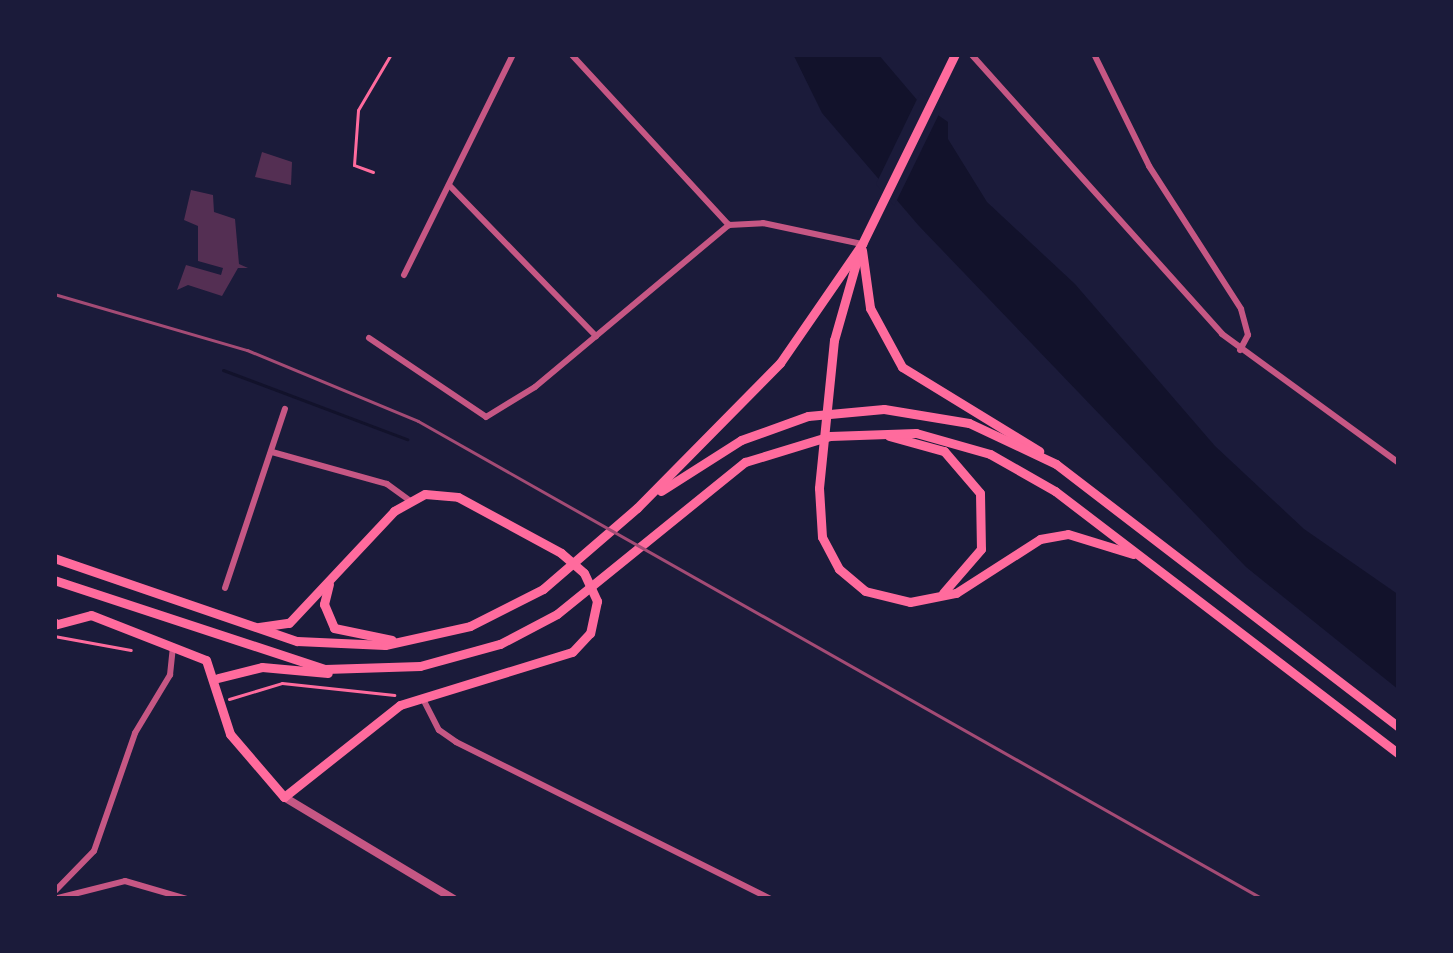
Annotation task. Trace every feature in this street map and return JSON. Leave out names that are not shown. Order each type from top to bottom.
[{"type":"main road","points":[[952,59],[862,244],[834,340],[819,488],[822,537],[838,569],[865,591],[897,602],[936,598],[1040,538],[1068,534],[1142,556]]},
{"type":"main road","points":[[862,244],[870,308],[902,367],[931,390],[1027,437],[1043,456],[1399,727]]},
{"type":"main road","points":[[54,558],[247,627],[329,645],[410,641],[470,626],[543,589],[637,508],[780,363],[862,244]]},
{"type":"main road","points":[[637,508],[730,446],[791,421],[856,409],[950,418],[1043,456]]},
{"type":"main road","points":[[872,432],[944,452],[980,493],[980,549],[967,573],[936,598]]},
{"type":"main road","points":[[218,678],[262,667],[338,670],[447,661],[557,614],[734,469],[787,446],[872,432],[940,438],[990,454],[1142,556],[1399,754]]},
{"type":"main road","points":[[54,623],[86,614],[206,660],[218,678],[230,734],[284,796],[378,718],[422,696],[562,658],[590,633],[597,601],[571,560],[496,516],[444,494],[409,500],[285,626],[247,627]]},
{"type":"main road","points":[[332,579],[324,604],[334,628],[410,641]]},
{"type":"main road","points":[[54,580],[273,656],[338,670]]},
{"type":"street","points":[[404,274],[513,54]]},
{"type":"street","points":[[571,54],[729,225]]},
{"type":"street","points":[[971,54],[1240,350],[1318,411],[1399,463]]},
{"type":"street","points":[[1094,54],[1149,166],[1241,309],[1248,335],[1240,350]]},
{"type":"street","points":[[449,184],[596,336]]},
{"type":"street","points":[[369,338],[486,417],[596,336],[729,225],[763,223],[862,244]]},
{"type":"street","points":[[225,588],[285,409]]},
{"type":"street","points":[[271,452],[387,484],[409,500]]},
{"type":"street","points":[[54,896],[94,850],[135,733],[170,675],[173,644]]},
{"type":"street","points":[[422,696],[439,730],[456,742],[771,899]]},
{"type":"street","points":[[284,796],[454,899]]},
{"type":"street","points":[[54,896],[125,880],[187,899]]},
{"type":"path","points":[[373,172],[354,165],[358,110],[391,54]]},
{"type":"path","points":[[54,636],[130,650]]},
{"type":"path","points":[[232,699],[282,683],[386,690],[396,698]]},
{"type":"shaded area","points":[[793,54],[878,54],[918,101],[948,122],[948,139],[987,202],[1075,284],[1215,446],[1304,529],[1399,595],[1399,690],[1246,567],[919,226],[822,113]]},
{"type":"pier","points":[[920,93],[941,110],[894,206],[876,184]]},
{"type":"building","points":[[262,152],[292,162],[291,185],[255,177]]},
{"type":"building","points":[[191,190],[213,195],[214,212],[235,219],[239,264],[248,268],[238,268],[222,296],[188,285],[177,290],[186,265],[221,275],[223,268],[198,261],[198,226],[184,220]]},
{"type":"waterway","points":[[223,370],[407,439]]},
{"type":"railway","points":[[54,294],[247,350],[418,421],[1263,899]]}]
